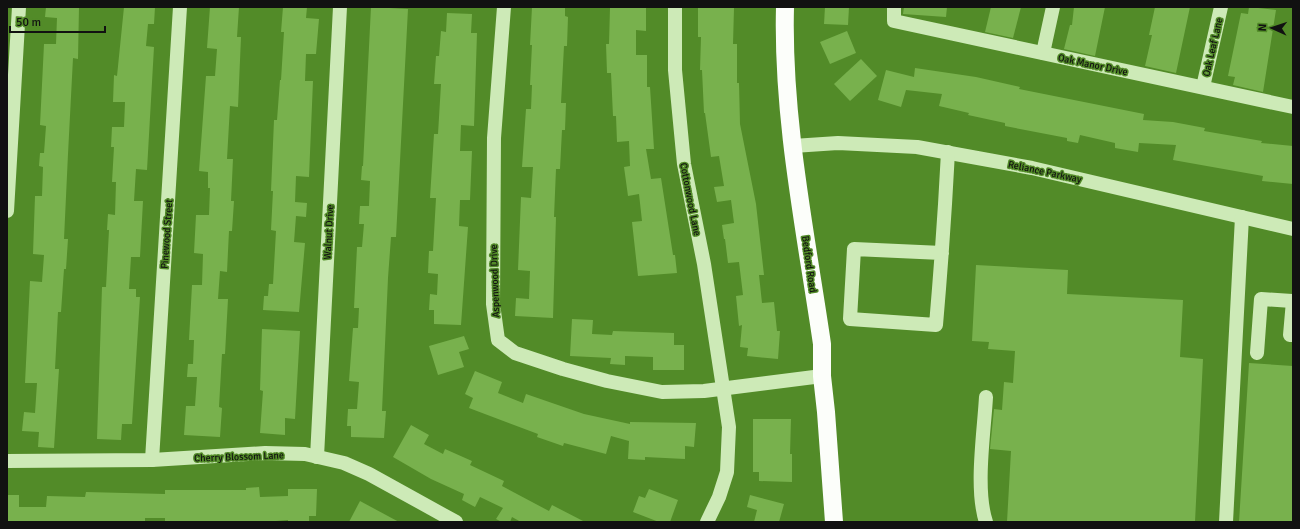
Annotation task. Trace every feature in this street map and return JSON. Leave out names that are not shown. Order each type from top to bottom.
[{"type":"main road","name":"Bedford Road","points":[[785,7],[787,84],[794,146],[822,344],[822,376],[834,522]]},
{"type":"street","points":[[7,211],[19,7]]},
{"type":"street","name":"Pinewood Street","points":[[152,460],[180,7]]},
{"type":"street","name":"Walnut Drive","points":[[318,457],[340,7]]},
{"type":"street","name":"Aspenwood Drive","points":[[504,7],[494,138],[493,304],[498,340],[515,353],[607,381],[662,392],[704,391],[822,376]]},
{"type":"street","name":"Cottonwood Lane","points":[[675,7],[675,70],[684,164],[704,264],[723,389]]},
{"type":"street","points":[[1043,53],[1053,7]]},
{"type":"street","name":"Oak Leaf Lane","points":[[1203,88],[1221,7]]},
{"type":"street","name":"Oak Manor Drive","points":[[894,14],[1043,53],[1293,107]]},
{"type":"street","name":"Reliance Parkway","points":[[794,146],[838,143],[917,147],[948,152],[1032,168],[1293,229]]},
{"type":"street","points":[[942,253],[854,250],[850,319],[936,324],[942,253],[948,152]]},
{"type":"street","points":[[1226,522],[1242,217]]},
{"type":"street","points":[[1257,353],[1261,299],[1292,301],[1290,335],[1293,336]]},
{"type":"street","points":[[707,522],[719,497],[726,472],[729,427],[723,389]]},
{"type":"street","points":[[986,397],[981,482],[982,510],[986,522]]},
{"type":"street","name":"Cherry Blossom Lane","points":[[7,461],[152,460],[266,453],[305,454],[344,463],[369,474],[456,522]]},
{"type":"building","points":[[46,7],[79,7],[78,59],[73,58],[68,154],[64,239],[68,239],[66,269],[64,269],[61,312],[58,312],[55,369],[59,369],[54,448],[38,447],[39,432],[22,431],[24,412],[35,413],[37,383],[25,383],[30,281],[42,282],[44,255],[33,254],[35,196],[42,196],[43,167],[39,166],[40,153],[44,153],[46,126],[40,125],[44,44],[56,44],[57,18],[45,17]]},
{"type":"building","points":[[124,7],[155,7],[154,24],[148,24],[146,46],[154,47],[147,170],[136,169],[134,201],[143,201],[140,257],[131,257],[129,289],[136,289],[136,297],[140,297],[132,424],[122,424],[121,440],[97,439],[102,287],[106,287],[109,230],[107,230],[108,214],[115,215],[116,182],[112,182],[114,147],[111,147],[112,127],[124,127],[125,102],[113,102],[114,75],[117,76]]},
{"type":"building","points":[[210,7],[239,7],[237,37],[241,37],[238,107],[230,106],[227,159],[233,159],[231,201],[234,201],[232,231],[229,231],[227,272],[220,271],[218,299],[228,299],[225,354],[222,354],[219,407],[222,408],[220,437],[184,435],[186,406],[195,406],[197,377],[187,377],[188,364],[193,364],[194,340],[189,340],[192,285],[202,285],[203,254],[194,253],[196,215],[209,215],[210,188],[208,188],[208,172],[199,171],[206,76],[215,76],[217,49],[207,48]]},
{"type":"building","points":[[283,7],[307,7],[306,18],[319,19],[316,54],[306,54],[305,81],[313,81],[309,177],[296,176],[295,202],[307,203],[306,217],[296,216],[294,242],[305,243],[299,312],[263,310],[264,296],[268,296],[269,284],[273,284],[276,231],[271,230],[273,191],[271,191],[274,120],[277,120],[281,80],[284,32],[281,32]]},
{"type":"building","points":[[371,7],[408,9],[396,237],[391,237],[388,278],[382,411],[386,411],[384,438],[351,437],[351,426],[347,426],[348,409],[357,409],[359,382],[349,381],[353,328],[358,328],[359,308],[354,308],[357,247],[362,247],[364,224],[359,224],[360,206],[369,206],[370,181],[361,180]]},
{"type":"building","points":[[532,7],[565,7],[565,16],[568,17],[567,46],[564,46],[561,103],[566,103],[565,130],[562,130],[560,169],[556,169],[553,318],[515,316],[516,298],[529,299],[530,271],[518,270],[521,197],[531,198],[533,167],[522,167],[526,109],[531,109],[532,85],[530,85],[532,45],[530,45]]},
{"type":"building","points":[[646,7],[646,31],[636,30],[636,55],[647,55],[647,87],[650,87],[654,149],[646,149],[651,179],[661,178],[677,273],[638,276],[632,222],[642,221],[639,194],[628,196],[624,167],[630,166],[629,141],[617,142],[616,116],[613,116],[611,73],[607,73],[606,44],[609,44],[610,8]]},
{"type":"building","points":[[825,7],[849,7],[848,25],[824,24]]},
{"type":"building","points":[[904,7],[947,7],[946,17],[903,14]]},
{"type":"building","points":[[991,7],[1021,7],[1013,38],[985,32]]},
{"type":"building","points":[[1074,7],[1105,7],[1095,56],[1064,49],[1070,25],[1072,25]]},
{"type":"building","points":[[1155,7],[1190,7],[1176,73],[1145,66],[1152,35],[1149,35]]},
{"type":"building","points":[[1249,7],[1276,10],[1263,92],[1233,85],[1235,77],[1228,76],[1241,13],[1248,14]]},
{"type":"building","points":[[698,8],[734,8],[733,44],[737,44],[737,83],[739,83],[740,124],[756,204],[764,275],[759,275],[762,303],[774,302],[777,331],[780,331],[778,359],[747,356],[748,348],[740,347],[742,325],[739,326],[736,296],[743,295],[739,262],[728,263],[722,225],[734,223],[731,200],[717,202],[714,187],[724,186],[719,156],[711,157],[704,113],[702,70],[700,70],[701,37],[698,37]]},
{"type":"building","points":[[447,13],[472,14],[471,33],[477,33],[474,126],[461,125],[460,151],[472,151],[470,200],[460,200],[459,226],[468,227],[461,325],[434,324],[434,310],[429,310],[430,294],[437,295],[438,274],[428,273],[429,251],[433,251],[436,198],[430,198],[434,134],[438,134],[441,84],[434,84],[436,56],[439,56],[441,31],[446,32]]},
{"type":"building","points":[[847,31],[856,53],[830,64],[820,42]]},
{"type":"building","points":[[861,59],[877,76],[850,101],[834,84]]},
{"type":"building","points":[[915,68],[976,77],[1020,87],[1019,89],[1144,114],[1143,120],[1173,122],[1205,128],[1204,131],[1262,141],[1261,143],[1293,146],[1293,184],[1262,181],[1263,176],[1173,160],[1176,145],[1139,143],[1138,152],[1115,148],[1115,143],[1080,135],[1078,143],[1067,141],[1067,138],[1005,126],[1005,123],[968,115],[969,113],[939,106],[942,94],[906,90],[901,107],[878,100],[886,70],[914,77]]},
{"type":"building","points":[[976,265],[1068,270],[1067,294],[1183,300],[1180,357],[1203,359],[1195,522],[1007,522],[1011,451],[990,449],[994,409],[1002,410],[1004,382],[1013,383],[1015,351],[988,349],[989,342],[972,341]]},
{"type":"building","points":[[572,319],[593,320],[592,334],[612,335],[613,331],[674,333],[674,345],[684,345],[684,370],[653,370],[653,357],[625,356],[625,365],[610,364],[611,358],[570,356]]},
{"type":"building","points":[[262,329],[300,331],[295,419],[285,418],[285,435],[260,433],[263,391],[260,390]]},
{"type":"building","points":[[464,336],[469,349],[459,352],[464,367],[438,375],[429,346]]},
{"type":"building","points":[[1249,363],[1293,366],[1293,522],[1239,522]]},
{"type":"building","points":[[475,371],[502,382],[498,393],[523,403],[526,394],[584,414],[630,424],[630,422],[696,423],[694,447],[685,446],[685,459],[645,457],[645,460],[628,459],[629,441],[611,436],[606,454],[564,443],[563,446],[537,437],[538,434],[469,408],[473,398],[465,394]]},
{"type":"building","points":[[753,419],[791,419],[790,454],[792,454],[792,482],[759,481],[759,472],[753,472]]},
{"type":"building","points":[[411,425],[429,435],[424,444],[443,454],[445,449],[472,461],[470,465],[504,481],[502,486],[549,511],[552,505],[585,522],[521,522],[512,517],[510,522],[502,522],[496,519],[503,508],[480,497],[475,507],[462,500],[464,494],[431,479],[393,457]]},
{"type":"building","points":[[259,487],[260,497],[288,496],[288,489],[317,489],[316,516],[309,516],[309,522],[288,522],[288,520],[264,522],[165,522],[165,518],[145,518],[145,522],[7,522],[7,495],[19,495],[19,507],[46,507],[47,496],[85,497],[86,492],[165,494],[165,490],[246,490],[246,488]]},
{"type":"building","points":[[649,489],[678,500],[670,522],[659,522],[633,512],[639,496],[645,498]]},
{"type":"building","points":[[750,495],[784,504],[779,522],[754,522],[757,510],[747,507]]},
{"type":"building","points":[[360,501],[399,522],[349,522]]}]
